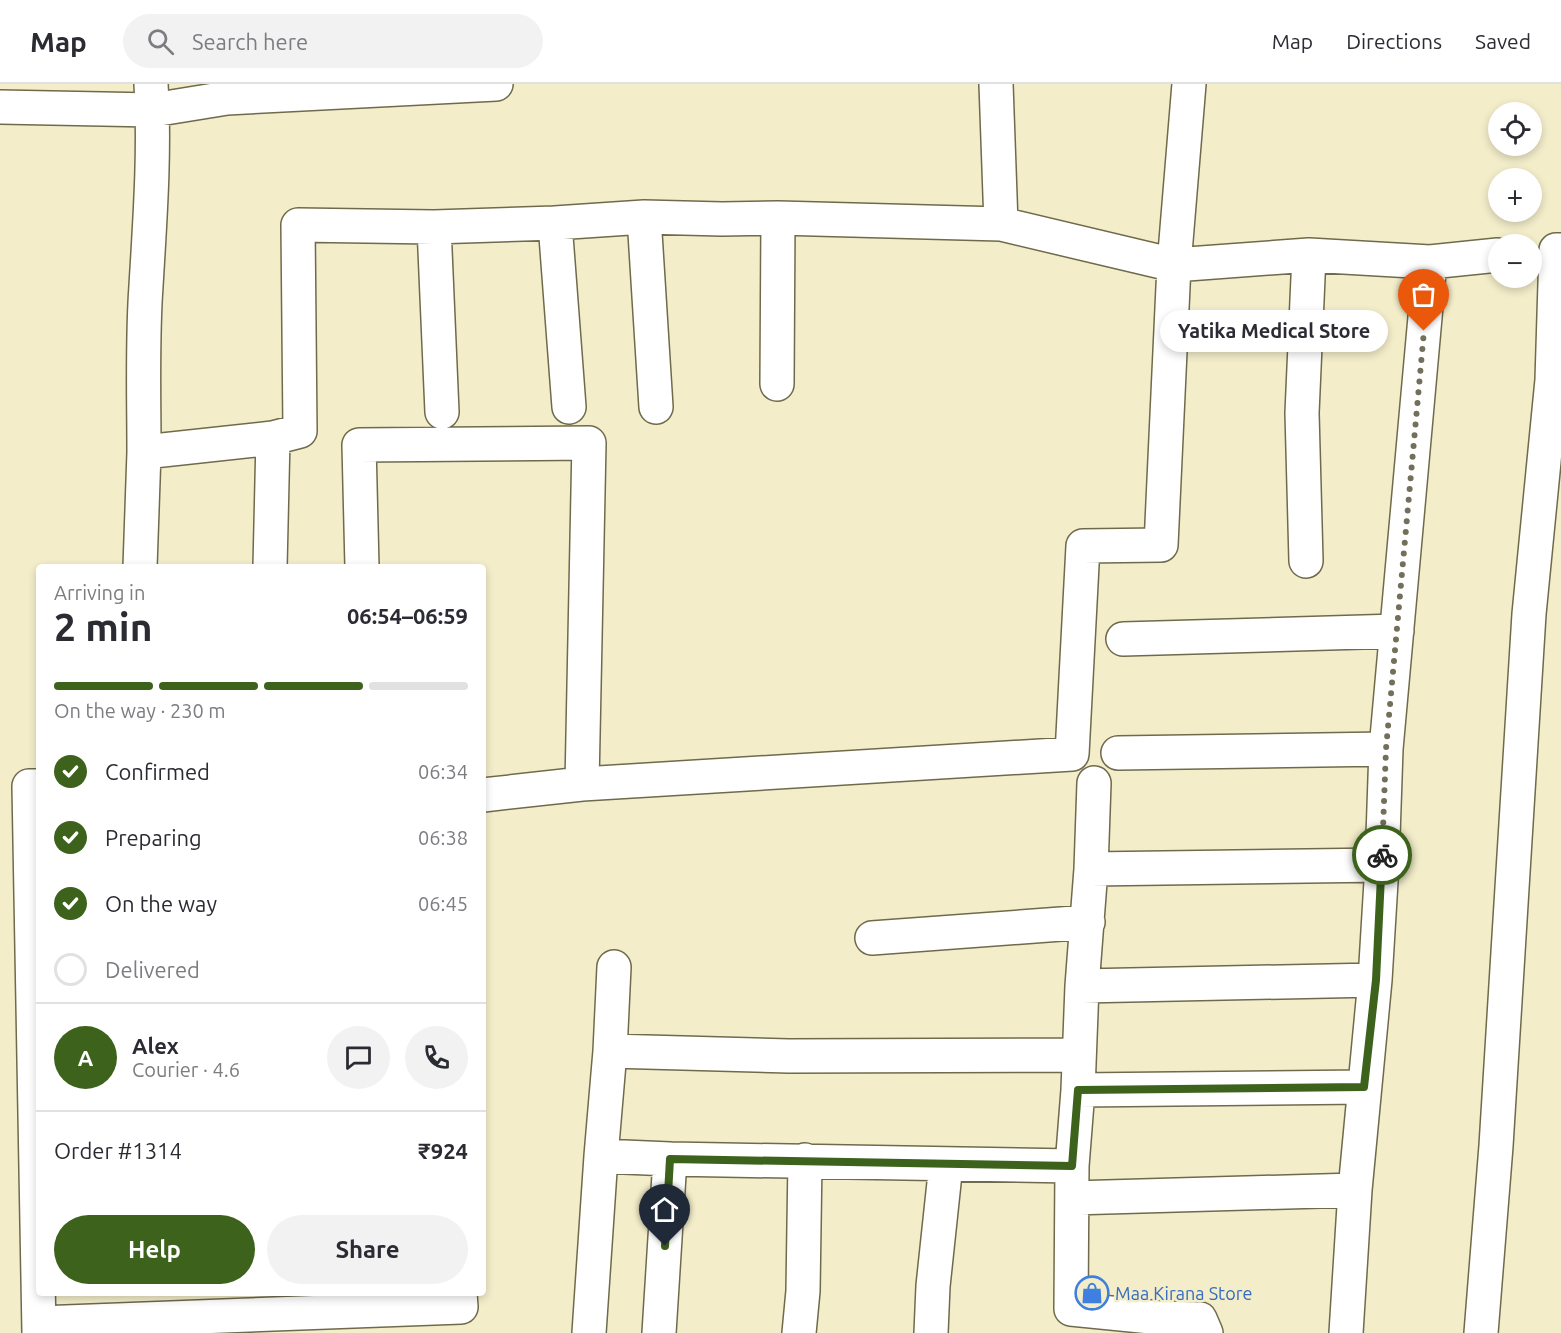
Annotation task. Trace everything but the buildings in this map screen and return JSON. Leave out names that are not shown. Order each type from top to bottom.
[{"type":"street","points":[[0,107],[152,97],[227,98],[496,84]]},
{"type":"street","points":[[996,84],[1001,224]]},
{"type":"street","points":[[486,795],[582,783],[1072,754],[1083,546],[1161,545],[1174,265],[1189,84]]},
{"type":"street","points":[[140,564],[152,97]]},
{"type":"street","points":[[144,452],[273,438],[300,431],[298,225],[434,227],[644,217],[778,218],[1001,224],[1174,265],[1309,255],[1430,262],[1488,256]]},
{"type":"street","points":[[644,217],[656,407]]},
{"type":"street","points":[[777,384],[778,218]]},
{"type":"street","points":[[555,223],[570,407]]},
{"type":"street","points":[[434,227],[442,412]]},
{"type":"street","points":[[1481,1333],[1497,1146],[1529,614],[1552,380],[1550,251]]},
{"type":"street","points":[[1306,561],[1302,413],[1309,255]]},
{"type":"street","points":[[1346,1333],[1355,1190],[1376,980],[1386,749],[1430,262]]},
{"type":"street","points":[[270,564],[273,438]]},
{"type":"street","points":[[362,564],[359,445],[589,443],[582,783]]},
{"type":"street","points":[[1123,639],[1398,631]]},
{"type":"street","points":[[1118,753],[1386,749]]},
{"type":"street","points":[[1094,783],[1072,1182],[1071,1321],[1200,1319],[1206,1333]]},
{"type":"street","points":[[36,786],[29,786],[35,892],[36,1001]]},
{"type":"street","points":[[1091,869],[1382,865]]},
{"type":"street","points":[[872,938],[1088,922]]},
{"type":"street","points":[[589,1333],[614,967]]},
{"type":"street","points":[[1082,986],[1376,980]]},
{"type":"street","points":[[610,1051],[789,1056],[1078,1055]]},
{"type":"street","points":[[1078,1090],[1364,1087]]},
{"type":"street","points":[[601,1156],[946,1164],[1072,1182],[1355,1190]]},
{"type":"street","points":[[659,1333],[670,1159]]},
{"type":"street","points":[[800,1333],[805,1160]]},
{"type":"street","points":[[931,1333],[933,1286],[946,1164]]},
{"type":"street","points":[[39,1296],[39,1328],[421,1301],[461,1307],[460,1296]]},
{"type":"way so far","points":[[1382,855],[1386,749],[1424,331]]},
{"type":"place","name":"Yatika Medical Store","points":[[1424,331]]},
{"type":"place","name":"Maa Kirana Store","points":[[1092,1293]]},
{"type":"route","points":[[665,1246],[670,1159],[1072,1166],[1078,1090],[1364,1087],[1376,980],[1382,855]]}]
